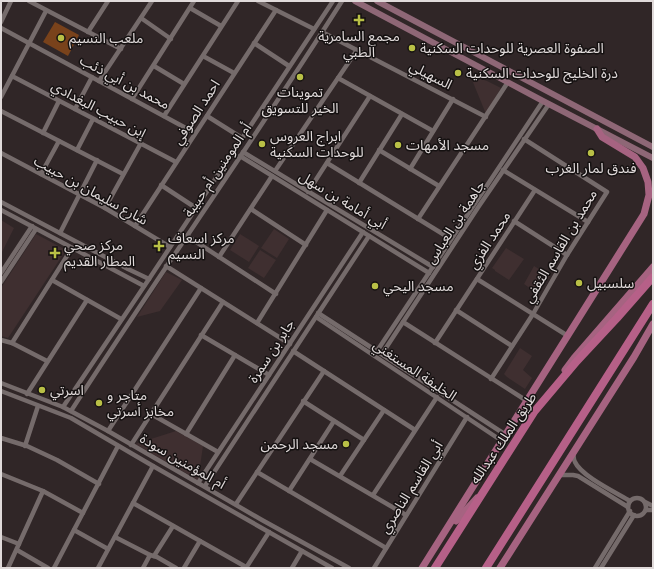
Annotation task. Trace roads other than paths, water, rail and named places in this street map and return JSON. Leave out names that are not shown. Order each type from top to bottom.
[{"type":"highway","name":"طريق الملك عبدالله","points":[[435,568],[534,412],[577,361],[653,277]]},
{"type":"highway","points":[[486,568],[653,304]]},
{"type":"main road","points":[[355,1],[653,158]]},
{"type":"main road","points":[[377,1],[653,147]]},
{"type":"main road","points":[[422,568],[644,214],[649,195],[648,182],[643,168],[636,157],[602,137],[598,129]]},
{"type":"main road","points":[[534,412],[574,358],[653,267]]},
{"type":"main road","points":[[500,568],[634,357],[653,324]]},
{"type":"main road","points":[[442,536],[482,492]]},
{"type":"main road","points":[[507,534],[517,540]]},
{"type":"street","points":[[1,22],[11,1]]},
{"type":"street","points":[[29,1],[121,49]]},
{"type":"street","points":[[99,81],[152,1]]},
{"type":"street","points":[[132,99],[194,1]]},
{"type":"street","points":[[164,116],[238,1]]},
{"type":"street","points":[[258,1],[314,29]]},
{"type":"street","name":"أم المومنين أم حبيبة","points":[[63,407],[333,1]]},
{"type":"street","name":"أم المومنين أم حبيبة","points":[[71,411],[342,1]]},
{"type":"street","points":[[88,32],[106,2]]},
{"type":"street","points":[[190,8],[221,26]]},
{"type":"street","name":"احمد الصوفي","points":[[135,226],[276,10]]},
{"type":"street","points":[[1,97],[46,11]]},
{"type":"street","points":[[141,18],[171,39]]},
{"type":"street","name":"محمد بن أبي ذئب","points":[[1,28],[195,133]]},
{"type":"street","name":"السهيلي","points":[[322,32],[486,116]]},
{"type":"street","points":[[254,43],[289,66]]},
{"type":"street","points":[[275,171],[357,50]]},
{"type":"street","points":[[203,56],[234,73]]},
{"type":"street","points":[[154,66],[184,84]]},
{"type":"street","name":"إبن حبيب البغدادي","points":[[12,76],[176,162]]},
{"type":"street","points":[[75,109],[92,77]]},
{"type":"street","points":[[338,78],[433,131]]},
{"type":"street","points":[[418,219],[508,82]]},
{"type":"street","points":[[308,192],[370,96]]},
{"type":"street","points":[[410,168],[453,99]]},
{"type":"street","points":[[43,133],[59,101]]},
{"type":"street","name":"جاهمة بن العباس","points":[[382,354],[524,139],[546,102]]},
{"type":"street","name":"جاهمة بن العباس","points":[[377,351],[451,239],[546,102]]},
{"type":"street","points":[[1,111],[123,174]]},
{"type":"street","points":[[359,183],[402,114]]},
{"type":"street","points":[[207,116],[242,138]]},
{"type":"street","points":[[77,150],[93,119]]},
{"type":"street","name":"محمد بن القاسم الثقفي","points":[[491,379],[533,314],[567,255],[607,192],[524,139]]},
{"type":"street","points":[[41,174],[58,141]]},
{"type":"street","points":[[105,208],[141,143]]},
{"type":"street","points":[[379,150],[439,186]]},
{"type":"street","name":"أبي أمامة بن سهل","points":[[243,152],[433,267]]},
{"type":"street","name":"شارع سليمان بن حبيب","points":[[1,153],[105,208],[170,247]]},
{"type":"street","name":"أبي أمامة بن سهل","points":[[240,156],[429,273]]},
{"type":"street","points":[[60,233],[97,160]]},
{"type":"street","points":[[327,163],[451,239]]},
{"type":"street","points":[[503,170],[588,222]]},
{"type":"street","points":[[219,257],[272,176]]},
{"type":"street","points":[[161,186],[196,208]]},
{"type":"street","name":"محمد الفزي","points":[[435,343],[535,190]]},
{"type":"street","points":[[1,202],[149,278]]},
{"type":"street","points":[[251,209],[306,244]]},
{"type":"street","points":[[1,210],[144,286]]},
{"type":"street","points":[[257,323],[327,210]]},
{"type":"street","points":[[514,222],[567,255]]},
{"type":"street","points":[[1,273],[32,226]]},
{"type":"street","points":[[1,282],[36,229]]},
{"type":"street","name":"جابر بن سمرة","points":[[198,483],[363,232]]},
{"type":"street","points":[[187,236],[276,294]]},
{"type":"street","name":"جابر بن سمرة","points":[[205,486],[369,236]]},
{"type":"street","points":[[12,343],[72,248]]},
{"type":"street","points":[[166,266],[290,344]]},
{"type":"street","points":[[476,279],[568,336]]},
{"type":"street","points":[[52,280],[121,319]]},
{"type":"street","points":[[108,431],[201,288]]},
{"type":"street","points":[[27,394],[87,300]]},
{"type":"street","points":[[131,445],[223,302]]},
{"type":"street","points":[[456,310],[512,346]]},
{"type":"street","name":"الخليفة المستغني","points":[[317,315],[382,354],[504,438]]},
{"type":"street","name":"الخليفة المستغني","points":[[317,315],[466,417],[504,438]]},
{"type":"street","points":[[403,322],[527,401]]},
{"type":"street","points":[[202,335],[269,375]]},
{"type":"street","points":[[1,340],[12,343],[47,361]]},
{"type":"street","points":[[293,351],[415,430]]},
{"type":"street","points":[[186,434],[235,355]]},
{"type":"street","points":[[236,504],[324,371]]},
{"type":"street","name":"أم المؤمنين سودة","points":[[1,383],[71,411],[349,568]]},
{"type":"street","name":"أم المؤمنين سودة","points":[[1,392],[71,418],[152,466],[332,568]]},
{"type":"street","points":[[373,496],[437,397]]},
{"type":"street","points":[[303,402],[364,440]]},
{"type":"street","points":[[25,446],[38,406]]},
{"type":"street","points":[[340,476],[384,410]]},
{"type":"street","points":[[151,414],[218,452]]},
{"type":"street","name":"أبي القاسم الناصري","points":[[374,568],[466,417]]},
{"type":"street","points":[[288,491],[334,421]]},
{"type":"street","points":[[1,438],[25,446],[57,460],[99,484]]},
{"type":"street","points":[[54,568],[118,446]]},
{"type":"street","points":[[573,452],[574,461],[582,471],[630,502]]},
{"type":"street","points":[[310,458],[406,515]]},
{"type":"street","points":[[98,568],[152,466]]},
{"type":"street","points":[[257,472],[386,548]]},
{"type":"street","points":[[1,481],[2,474],[43,491],[83,513]]},
{"type":"street","points":[[558,475],[573,474],[578,476],[631,511],[640,515],[646,510],[653,510]]},
{"type":"street","points":[[8,568],[43,491]]},
{"type":"street","points":[[630,502],[634,498],[638,498],[653,506]]},
{"type":"street","points":[[601,568],[631,511],[630,502]]},
{"type":"street","points":[[645,502],[646,510]]},
{"type":"street","points":[[133,504],[246,568],[269,532]]},
{"type":"street","points":[[595,568],[631,511]]},
{"type":"street","points":[[142,568],[173,526]]},
{"type":"street","points":[[74,530],[108,548]]},
{"type":"street","points":[[1,537],[19,544]]},
{"type":"street","points":[[115,537],[176,568]]},
{"type":"street","points":[[184,568],[200,541]]},
{"type":"street","points":[[17,550],[48,568]]},
{"type":"street","points":[[292,568],[302,551]]},
{"type":"place","name":"مجمع السامرية الطبي","points":[[359,20]]},
{"type":"place","name":"ملعب النسيم","points":[[61,38]]},
{"type":"place","name":"الصفوة العصرية للوحدات السكنية","points":[[412,48]]},
{"type":"place","name":"درة الخليج للوحدات السكنية","points":[[458,73]]},
{"type":"place","name":"تموينات الخير للتسويق","points":[[300,77]]},
{"type":"place","name":"ابراج العروس للوحدات السكنية","points":[[262,144]]},
{"type":"place","name":"مسجد الأمهات","points":[[398,145]]},
{"type":"place","name":"فندق لمار الغرب","points":[[591,153]]},
{"type":"place","name":"مركز اسعاف النسيم","points":[[159,246]]},
{"type":"place","name":"مركز صحي المطار القديم","points":[[55,253]]},
{"type":"place","name":"سلسبيل","points":[[579,283]]},
{"type":"place","name":"مسجد اليحي","points":[[375,286]]},
{"type":"place","name":"اسرتي","points":[[42,390]]},
{"type":"place","name":"متاجر و مخابز أسرتي","points":[[99,403]]},
{"type":"place","name":"مسجد الرحمن","points":[[346,444]]}]
